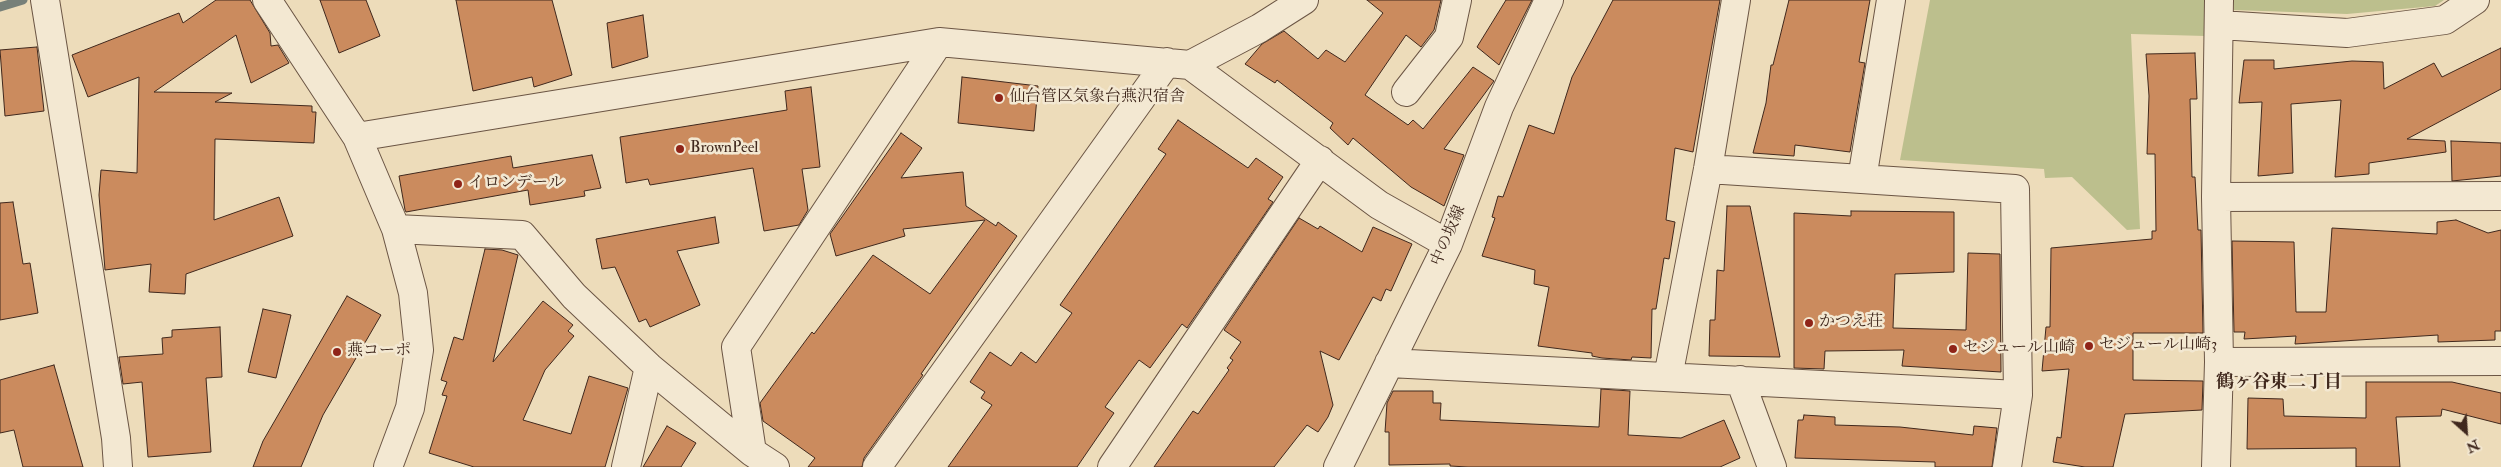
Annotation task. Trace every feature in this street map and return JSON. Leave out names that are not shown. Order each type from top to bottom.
[{"type":"street","points":[[45,0],[116,438],[118,467]]},
{"type":"street","points":[[267,0],[357,136],[396,229],[412,293],[419,350],[410,408],[388,467]]},
{"type":"street","points":[[357,136],[939,42],[1178,63],[1260,28],[1304,0]]},
{"type":"street","points":[[1406,92],[1450,37],[1457,0]]},
{"type":"street","name":"中の坂線","points":[[1339,467],[1448,244],[1499,107],[1549,0]]},
{"type":"street","points":[[1668,377],[1708,169],[1736,0]]},
{"type":"street","points":[[1862,179],[1891,0]]},
{"type":"street","points":[[2216,467],[2219,362],[2216,196],[2220,13],[2347,33],[2445,20],[2475,0]]},
{"type":"street","points":[[752,452],[736,347],[939,42]]},
{"type":"street","points":[[1178,63],[1320,160],[1379,205],[1448,244]]},
{"type":"street","points":[[877,467],[1178,63]]},
{"type":"street","points":[[1112,467],[1320,160]]},
{"type":"street","points":[[1708,169],[2014,189],[2018,395],[2007,467]]},
{"type":"street","points":[[2216,196],[2501,196]]},
{"type":"street","points":[[396,229],[522,235],[574,296],[649,367],[752,452],[774,467]]},
{"type":"street","points":[[2219,362],[2501,361]]},
{"type":"street","points":[[1389,363],[2018,395]]},
{"type":"street","points":[[626,467],[649,367]]},
{"type":"street","points":[[1740,380],[1772,467]]},
{"type":"green space","points":[[1930,0],[2206,0],[2206,36],[2131,34],[2140,229],[2127,230],[2072,177],[2045,178],[2044,169],[1900,160]]},
{"type":"green space","points":[[2233,0],[2444,0],[2435,6],[2347,14],[2234,10]]},
{"type":"building","points":[[216,0],[250,0],[270,33],[271,46],[278,45],[289,63],[251,83],[236,35],[154,92],[232,93],[215,102],[312,106],[312,112],[316,112],[314,143],[215,139],[214,220],[279,197],[293,236],[186,274],[185,294],[149,292],[151,264],[105,270],[99,195],[101,170],[137,173],[139,77],[88,97],[72,55],[179,13],[183,23]]},
{"type":"building","points":[[320,0],[366,0],[380,36],[339,53]]},
{"type":"building","points":[[456,0],[552,0],[572,75],[534,87],[532,77],[473,91]]},
{"type":"building","points":[[1367,0],[1441,0],[1434,30],[1421,47],[1406,35],[1365,95],[1408,125],[1413,120],[1423,129],[1473,67],[1494,81],[1444,149],[1464,155],[1444,206],[1411,187],[1353,138],[1348,145],[1330,128],[1333,123],[1277,80],[1275,83],[1245,64],[1262,44],[1284,31],[1318,59],[1326,50],[1345,62],[1383,13]]},
{"type":"building","points":[[1506,0],[1532,0],[1499,65],[1477,47]]},
{"type":"building","points":[[1613,0],[1720,0],[1693,152],[1675,148],[1666,220],[1675,222],[1669,259],[1664,258],[1656,309],[1652,309],[1651,358],[1632,357],[1631,360],[1602,358],[1592,356],[1592,353],[1538,346],[1549,287],[1534,284],[1535,270],[1482,256],[1495,218],[1492,217],[1498,196],[1503,197],[1529,125],[1554,134],[1572,77]]},
{"type":"building","points":[[1789,0],[1870,0],[1859,62],[1865,63],[1850,152],[1795,145],[1794,156],[1753,153],[1766,103],[1771,65],[1773,65]]},
{"type":"building","points":[[643,15],[648,57],[612,68],[607,23]]},
{"type":"building","points":[[37,47],[44,111],[5,116],[0,50]]},
{"type":"building","points":[[2501,48],[2501,89],[2407,139],[2445,141],[2446,152],[2369,163],[2369,174],[2335,177],[2341,100],[2291,104],[2293,173],[2258,176],[2262,102],[2239,103],[2244,60],[2274,60],[2274,69],[2352,61],[2383,62],[2384,89],[2434,63],[2442,77]]},
{"type":"building","points":[[2195,53],[2197,99],[2190,99],[2192,177],[2195,177],[2198,230],[2201,230],[2203,333],[2133,333],[2133,380],[2203,381],[2202,410],[2125,414],[2113,467],[2085,467],[2053,462],[2057,437],[2061,438],[2069,369],[2042,371],[2046,327],[2050,327],[2051,248],[2152,239],[2152,231],[2156,231],[2155,154],[2147,154],[2149,96],[2146,54]]},
{"type":"building","name":"仙台管区気象台燕沢宿舎","points":[[962,77],[1038,86],[1034,131],[958,123]]},
{"type":"building","points":[[811,87],[820,167],[802,169],[808,210],[799,225],[764,231],[753,168],[650,185],[648,179],[626,183],[620,137],[787,110],[785,91]]},
{"type":"building","points":[[1178,120],[1248,168],[1256,158],[1283,177],[1268,199],[1273,202],[1187,328],[1182,324],[1150,368],[1139,360],[1105,407],[1114,413],[1077,467],[948,467],[992,405],[981,398],[985,392],[970,382],[990,352],[1011,366],[1021,352],[1036,363],[1072,313],[1060,305],[1166,154],[1158,149]]},
{"type":"building","points":[[901,133],[922,148],[901,178],[963,172],[966,206],[996,226],[998,222],[1017,236],[864,458],[862,467],[808,467],[815,458],[763,421],[760,403],[812,332],[814,334],[873,255],[930,294],[985,220],[903,229],[905,236],[836,256],[830,234]]},
{"type":"building","points":[[2451,141],[2501,143],[2501,176],[2452,181]]},
{"type":"building","points":[[592,155],[601,188],[584,191],[585,196],[530,205],[528,190],[406,212],[405,210],[399,176],[511,156],[513,168]]},
{"type":"building","points":[[13,202],[23,264],[30,263],[38,313],[0,320],[0,203]]},
{"type":"building","points":[[1727,206],[1750,206],[1780,357],[1709,356],[1710,320],[1715,320],[1717,270],[1724,271]]},
{"type":"building","points":[[1851,211],[1954,212],[1954,272],[1895,274],[1893,328],[1966,330],[1968,253],[2000,254],[2001,372],[1902,366],[1904,350],[1825,351],[1824,369],[1794,368],[1794,213],[1851,216]]},
{"type":"building","points":[[715,217],[719,243],[677,251],[700,305],[650,327],[646,319],[639,322],[615,267],[602,269],[596,239]]},
{"type":"building","points":[[1299,218],[1318,229],[1320,226],[1362,252],[1373,227],[1412,244],[1391,291],[1386,289],[1381,301],[1373,297],[1339,360],[1320,351],[1333,405],[1328,417],[1318,432],[1307,425],[1274,467],[1154,467],[1193,411],[1198,414],[1229,370],[1227,368],[1233,360],[1230,358],[1241,342],[1224,330]]},
{"type":"building","points":[[2456,220],[2488,233],[2501,230],[2501,331],[2495,331],[2495,340],[2438,342],[2438,335],[2295,344],[2296,336],[2244,339],[2245,332],[2234,332],[2232,241],[2294,242],[2296,312],[2326,312],[2332,228],[2437,234],[2437,222]]},
{"type":"building","points":[[485,249],[502,250],[518,255],[493,362],[543,301],[573,325],[568,331],[574,336],[545,370],[523,420],[571,434],[589,376],[628,388],[605,467],[474,467],[429,453],[447,396],[442,395],[447,382],[441,380],[454,337],[463,340]]},
{"type":"building","points":[[347,296],[381,315],[323,415],[301,467],[253,467],[263,441]]},
{"type":"building","points":[[263,309],[291,315],[276,378],[248,372]]},
{"type":"building","points":[[220,327],[222,377],[206,378],[211,452],[148,457],[142,382],[123,384],[119,357],[163,354],[162,338],[172,337],[172,330]]},
{"type":"building","points":[[54,365],[83,467],[23,467],[14,430],[0,433],[0,380]]},
{"type":"building","points":[[2366,382],[2452,382],[2501,393],[2501,424],[2442,409],[2441,416],[2396,417],[2400,467],[2356,467],[2356,448],[2247,449],[2248,398],[2283,399],[2284,416],[2366,418]]},
{"type":"building","points":[[1601,389],[1630,391],[1628,435],[1681,438],[1724,420],[1740,458],[1720,467],[1468,467],[1450,466],[1450,464],[1389,465],[1389,432],[1385,432],[1387,403],[1393,391],[1433,391],[1433,403],[1441,403],[1440,420],[1599,427]]},
{"type":"building","points":[[1804,415],[1835,417],[1835,425],[1900,427],[1973,435],[1974,426],[1997,428],[1992,467],[1935,467],[1935,462],[1795,458],[1798,420],[1803,420]]},
{"type":"building","points":[[667,426],[696,443],[681,467],[643,467]]},
{"type":"waterway","points":[[0,7],[23,0]]},
{"type":"place","name":"仙台管区気象台燕沢宿舎","points":[[999,98]]},
{"type":"place","name":"BrownPeel","points":[[680,149]]},
{"type":"place","name":"イロンデール","points":[[458,184]]},
{"type":"place","name":"かつえ荘","points":[[1809,323]]},
{"type":"place","name":"セジュール山崎3","points":[[2089,346]]},
{"type":"place","name":"セジュール山崎","points":[[1953,349]]},
{"type":"place","name":"燕コーポ","points":[[337,352]]},
{"type":"district","name":"鶴ヶ谷東二丁目","points":[[2279,383]]}]
